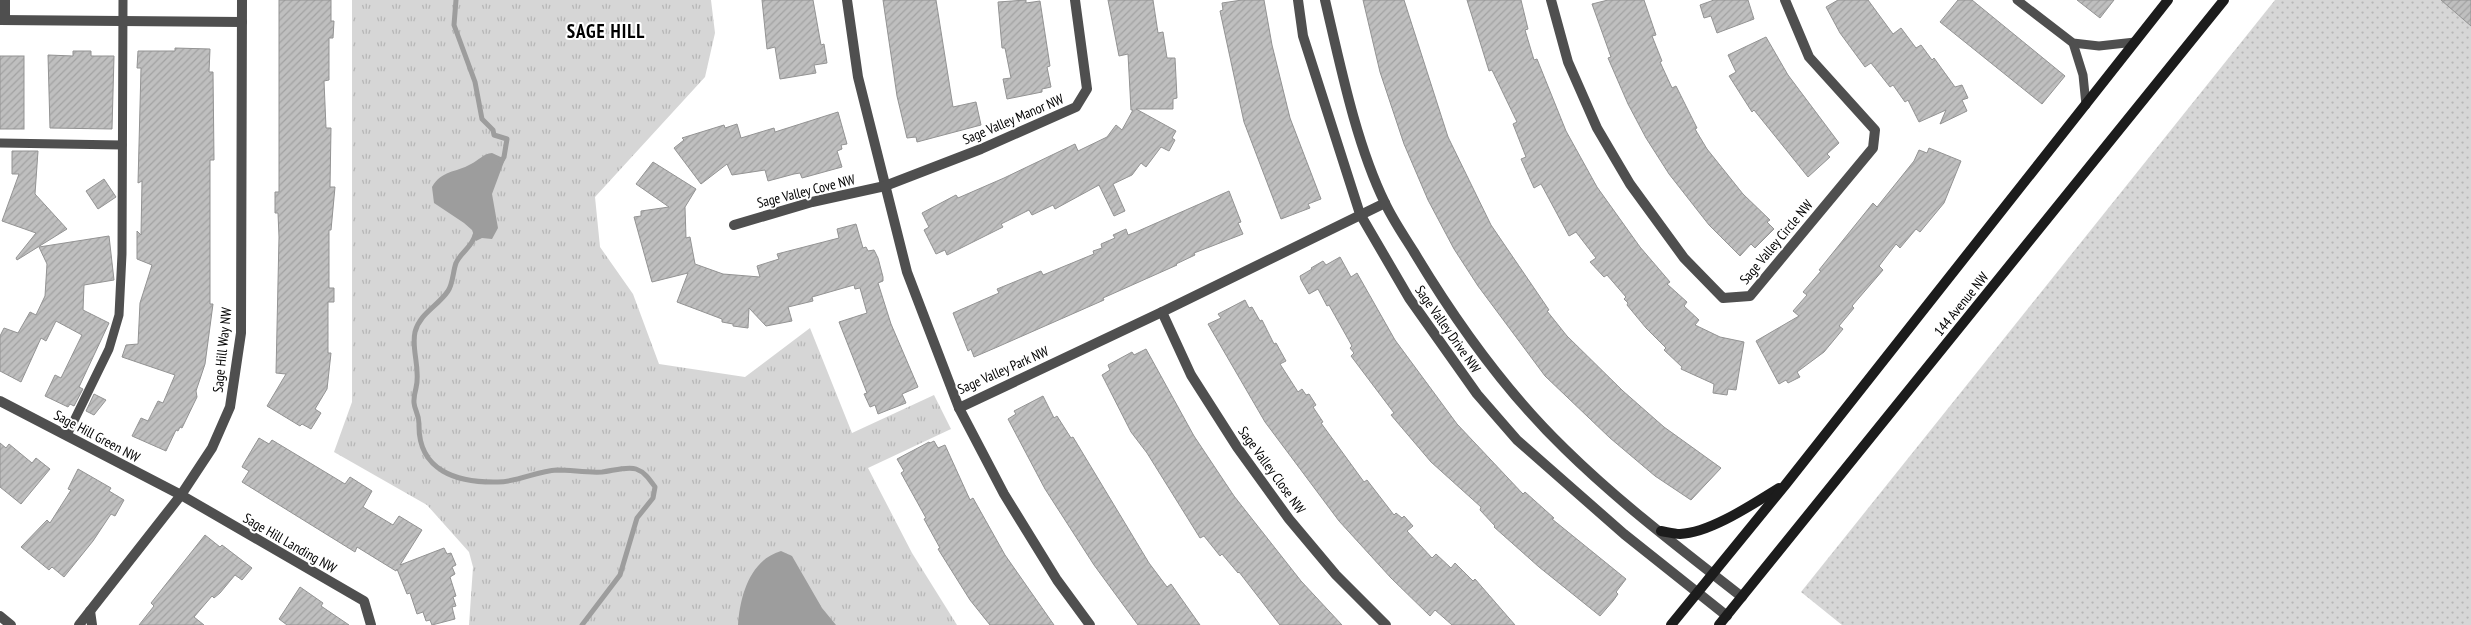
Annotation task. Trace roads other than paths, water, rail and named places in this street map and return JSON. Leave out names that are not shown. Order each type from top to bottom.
[{"type":"main road","name":"144 Avenue NW","points":[[1671,625],[1786,484],[2168,0]]},
{"type":"main road","name":"144 Avenue NW","points":[[1719,625],[2224,0]]},
{"type":"main road","points":[[1660,531],[1680,534],[1700,529],[1738,513],[1786,484]]},
{"type":"street","points":[[5,0],[2,20],[242,22]]},
{"type":"street","name":"Sage Hill Way NW","points":[[79,625],[181,495],[212,448],[230,407],[241,333],[242,0]]},
{"type":"street","name":"Sage Valley Park NW","points":[[847,0],[858,78],[907,272],[959,408],[1162,312],[1385,203]]},
{"type":"street","name":"Sage Valley Manor NW","points":[[885,186],[981,149],[1076,107],[1087,89],[1075,0]]},
{"type":"street","name":"Sage Valley Drive NW","points":[[1298,0],[1303,36],[1360,214],[1409,298],[1476,394],[1517,440],[1624,534],[1727,616]]},
{"type":"street","name":"Sage Valley Drive NW","points":[[1325,0],[1345,84],[1367,155],[1385,203],[1444,302],[1534,416],[1591,473],[1742,597]]},
{"type":"street","name":"Sage Valley Circle NW","points":[[1551,0],[1568,62],[1597,128],[1630,184],[1684,258],[1723,298],[1750,296],[1873,148],[1874,130],[1809,57],[1785,0]]},
{"type":"street","name":"Sage Valley Cove NW","points":[[734,225],[812,202],[885,186]]},
{"type":"street","name":"Sage Valley Close NW","points":[[1162,312],[1191,375],[1237,447],[1289,519],[1336,575],[1386,625]]},
{"type":"street","name":"Sage Hill Green NW","points":[[0,401],[181,495]]},
{"type":"street","points":[[959,408],[1008,502],[1057,580],[1090,625]]},
{"type":"street","name":"Sage Hill Landing NW","points":[[181,495],[364,601],[370,625]]},
{"type":"street","points":[[90,610],[92,625]]},
{"type":"street","points":[[0,616],[11,625]]},
{"type":"lane","points":[[67,435],[109,349],[119,314],[122,254],[123,0]]},
{"type":"lane","points":[[2017,0],[2073,43],[2099,46],[2135,42]]},
{"type":"lane","points":[[2073,43],[2083,75],[2086,105]]},
{"type":"lane","points":[[0,143],[122,145]]},
{"type":"waterway","points":[[456,0],[454,25],[475,82],[482,119],[493,130],[494,135],[507,139],[504,157],[501,162]]},
{"type":"waterway","points":[[475,235],[456,263],[448,291],[425,315],[417,325],[415,332],[414,346],[417,381],[414,405],[419,419],[420,440],[425,453],[433,463],[443,471],[468,480],[505,482],[557,470],[602,472],[628,468],[636,469],[647,476],[655,487],[653,498],[637,518],[620,575],[582,625]]},
{"type":"district","name":"SAGE HILL","points":[[606,31]]}]
